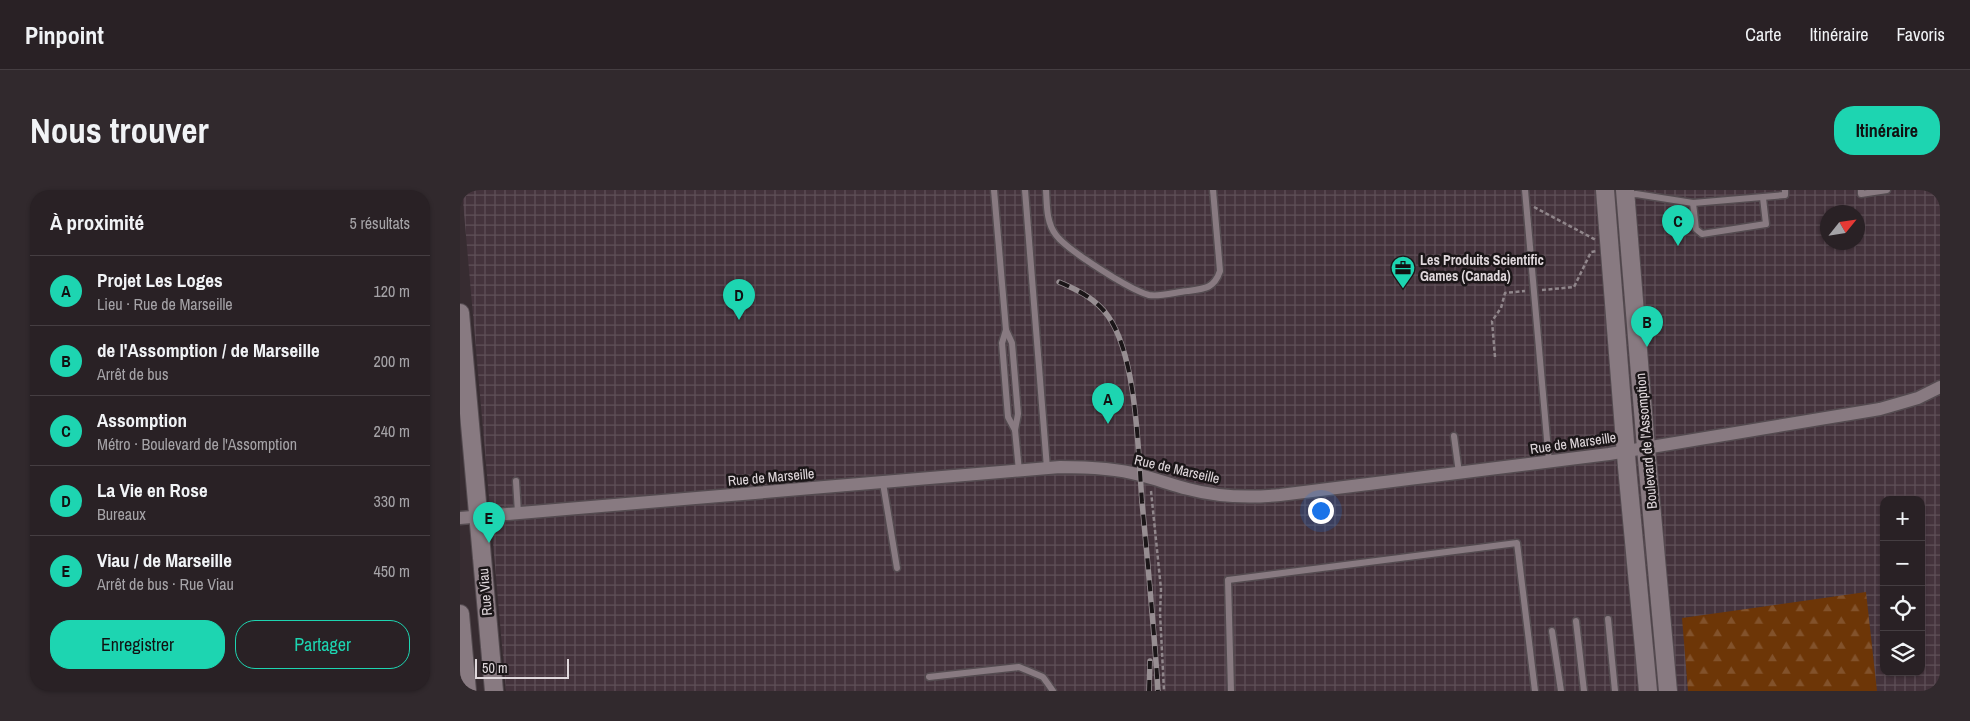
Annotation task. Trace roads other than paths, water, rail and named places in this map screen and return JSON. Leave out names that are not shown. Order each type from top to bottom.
[{"type":"street","name":"Boulevard de l'Assomption","points":[[1605,190],[1648,691]]},
{"type":"street","name":"Boulevard de l'Assomption","points":[[1626,192],[1646,448],[1668,691]]},
{"type":"street","name":"Rue Viau","points":[[460,313],[494,691]]},
{"type":"street","name":"Rue de Marseille","points":[[460,518],[1047,468],[1080,467],[1099,468],[1149,478],[1190,490],[1223,495],[1253,497],[1280,495],[1549,462],[1646,448],[1880,409],[1918,398],[1940,387]]},
{"type":"street","name":"Rue Viau","points":[[460,614],[467,691]]},
{"type":"lane","points":[[994,190],[1006,330],[1012,343],[1018,414],[1015,430],[1019,471]]},
{"type":"lane","points":[[1025,190],[1047,468]]},
{"type":"lane","points":[[1046,190],[1048,218],[1056,236],[1115,279],[1133,289],[1151,295],[1209,288],[1218,279],[1220,272],[1213,190]]},
{"type":"lane","points":[[1524,190],[1549,462]]},
{"type":"lane","points":[[1626,192],[1693,203],[1785,195],[1785,190]]},
{"type":"lane","points":[[1861,190],[1861,194],[1887,190]]},
{"type":"lane","points":[[1693,203],[1696,229],[1702,234],[1766,224],[1763,198]]},
{"type":"lane","points":[[1006,330],[1002,343],[1008,417],[1015,430]]},
{"type":"lane","points":[[1454,436],[1459,473]]},
{"type":"lane","points":[[516,481],[518,513]]},
{"type":"lane","points":[[883,483],[897,568]]},
{"type":"lane","points":[[1231,691],[1228,580],[1517,543],[1535,691]]},
{"type":"lane","points":[[1608,619],[1615,691]]},
{"type":"lane","points":[[1576,621],[1584,691]]},
{"type":"lane","points":[[1552,631],[1561,691]]},
{"type":"lane","points":[[929,677],[1020,667],[1043,678],[1054,691]]},
{"type":"railway","points":[[1059,282],[1086,296],[1103,310],[1118,334],[1125,355],[1137,432],[1158,691]]},
{"type":"railway","points":[[1149,691],[1150,661]]},
{"type":"place","name":"Assomption","points":[[1678,246]]},
{"type":"place","name":"Les Produits Scientific Games (Canada)","points":[[1403,289]]},
{"type":"place","name":"La Vie en Rose","points":[[739,320]]},
{"type":"place","name":"de l'Assomption / de Marseille","points":[[1647,347]]},
{"type":"place","name":"Projet Les Loges","points":[[1108,424]]},
{"type":"place","name":"Viau / de Marseille","points":[[489,543]]}]
